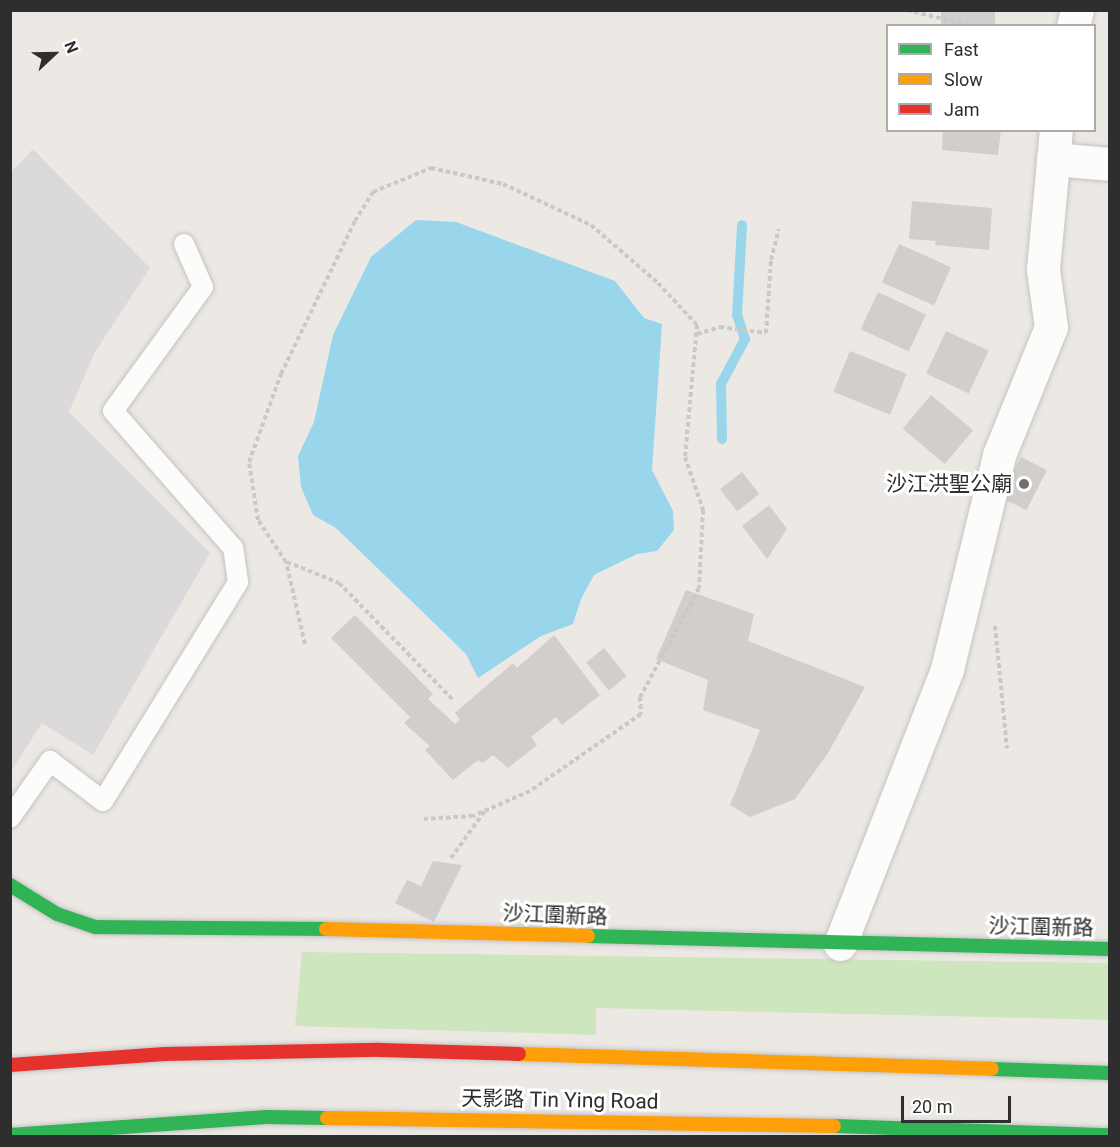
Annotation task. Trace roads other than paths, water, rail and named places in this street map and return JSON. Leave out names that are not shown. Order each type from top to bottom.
[{"type":"main road","name":"沙江圍新路","points":[[10,885],[57,914],[95,927],[324,929],[840,944],[1110,949]]},
{"type":"main road","points":[[10,1065],[176,1054],[380,1050],[1110,1073]]},
{"type":"main road","name":"天影路 Tin Ying Road","points":[[10,1135],[266,1117],[811,1125],[1110,1135]]},
{"type":"street","points":[[840,944],[947,669],[999,455],[1051,327],[1043,269],[1054,145],[1110,164]]},
{"type":"lane","points":[[10,818],[50,761],[103,801],[238,582],[233,548],[113,411],[203,287],[184,244]]},
{"type":"water","points":[[416,220],[456,222],[615,281],[644,318],[662,324],[652,470],[673,511],[674,530],[657,551],[637,554],[594,575],[581,599],[573,624],[541,636],[478,678],[466,654],[336,528],[313,515],[301,487],[298,456],[314,422],[333,335],[371,257]]},
{"type":"waterway","points":[[722,439],[721,384],[745,339],[737,315],[742,225]]},
{"type":"place","name":"沙江洪聖公廟","points":[[1024,484]]}]
